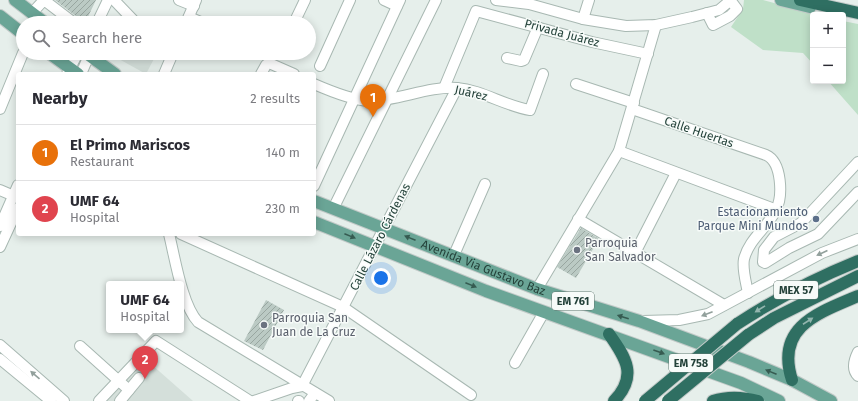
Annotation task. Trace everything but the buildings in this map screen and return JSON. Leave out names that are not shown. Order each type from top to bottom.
[{"type":"highway","points":[[800,0],[858,14]]},
{"type":"highway","name":"MEX 57","points":[[738,324],[763,307],[836,270],[858,261]]},
{"type":"highway","name":"EM 758","points":[[668,401],[748,335],[774,318],[858,276]]},
{"type":"highway","points":[[792,380],[788,368],[788,355],[795,332],[810,318],[858,296]]},
{"type":"highway","name":"EM 758","points":[[645,401],[738,324]]},
{"type":"highway","points":[[609,334],[624,355],[628,378],[623,390],[614,401]]},
{"type":"highway","points":[[713,401],[722,398],[758,401]]},
{"type":"main road","points":[[15,0],[36,16]]},
{"type":"main road","points":[[781,0],[858,17]]},
{"type":"main road","points":[[0,16],[16,29]]},
{"type":"main road","points":[[58,60],[73,72]]},
{"type":"main road","points":[[97,60],[112,72]]},
{"type":"main road","name":"Avenida Via Gustavo Baz","points":[[316,202],[537,289],[639,322],[792,380],[831,401]]},
{"type":"main road","name":"Avenida Via Gustavo Baz","points":[[316,223],[486,291],[609,334],[741,383],[779,401]]},
{"type":"street","points":[[32,13],[44,0],[65,16]]},
{"type":"street","points":[[100,16],[108,0]]},
{"type":"street","points":[[114,0],[129,16]]},
{"type":"street","points":[[179,0],[195,3],[190,16]]},
{"type":"street","points":[[297,16],[305,0]]},
{"type":"street","points":[[320,66],[350,0]]},
{"type":"street","points":[[316,182],[399,3],[384,0]]},
{"type":"street","points":[[333,208],[436,0]]},
{"type":"street","points":[[496,0],[530,2],[583,19],[626,26],[656,25],[707,13],[723,8],[731,0]]},
{"type":"street","points":[[583,19],[589,0]]},
{"type":"street","name":"Privada Juárez","points":[[444,88],[476,11],[592,42],[648,54]]},
{"type":"street","points":[[537,289],[619,151],[656,25]]},
{"type":"street","points":[[507,58],[523,61],[538,27]]},
{"type":"street","points":[[0,109],[21,60]]},
{"type":"street","points":[[74,72],[77,60]]},
{"type":"street","points":[[75,72],[84,60]]},
{"type":"street","points":[[165,72],[170,60]]},
{"type":"street","points":[[262,72],[269,63],[289,72]]},
{"type":"street","name":"Juárez","points":[[316,84],[355,99],[370,101],[444,88],[457,88],[469,90],[530,110],[543,74]]},
{"type":"street","name":"Calle Huertas","points":[[576,84],[771,157],[777,165],[780,187],[777,210]]},
{"type":"street","name":"Calle Lázaro Cárdenas","points":[[302,386],[457,88]]},
{"type":"street","points":[[619,151],[777,210],[755,238],[744,259],[743,266],[748,293]]},
{"type":"street","points":[[858,162],[801,223],[774,236],[764,250],[763,262],[765,263],[789,248],[818,234],[858,192]]},
{"type":"street","points":[[635,253],[676,173]]},
{"type":"street","points":[[454,255],[485,184]]},
{"type":"street","points":[[0,190],[14,196]]},
{"type":"street","points":[[0,226],[16,190]]},
{"type":"street","points":[[0,247],[16,212]]},
{"type":"street","points":[[578,219],[724,305]]},
{"type":"street","points":[[170,236],[181,281]]},
{"type":"street","points":[[185,236],[343,307],[471,395]]},
{"type":"street","points":[[639,322],[692,318],[708,314],[822,252],[858,239]]},
{"type":"street","points":[[184,291],[193,316],[204,325],[302,386],[312,397],[329,401]]},
{"type":"street","points":[[515,363],[544,312]]},
{"type":"street","points":[[100,401],[156,341],[250,401]]},
{"type":"street","points":[[0,345],[64,401]]},
{"type":"street","points":[[80,346],[129,390]]},
{"type":"street","points":[[858,352],[853,365],[858,376]]},
{"type":"street","points":[[0,359],[51,401]]},
{"type":"street","points":[[120,401],[139,378]]},
{"type":"street","points":[[254,401],[302,386]]},
{"type":"shaded area","points":[[121,60],[153,60],[147,72],[142,72]]},
{"type":"shaded area","points":[[143,357],[193,401],[101,401]]},
{"type":"green space","points":[[744,0],[763,0],[810,13],[810,61],[803,53],[763,50],[731,27],[743,9]]},
{"type":"green space","points":[[846,22],[858,24],[858,115],[831,84],[846,84]]},
{"type":"place","name":"El Primo Mariscos","points":[[373,117]]},
{"type":"place","name":"Estacionamiento Parque Mini Mundos","points":[[816,219]]},
{"type":"place","name":"Parroquia San Salvador","points":[[577,250]]},
{"type":"place","name":"Parroquia San Juan de La Cruz","points":[[264,325]]},
{"type":"place","name":"UMF 64","points":[[145,379]]}]
